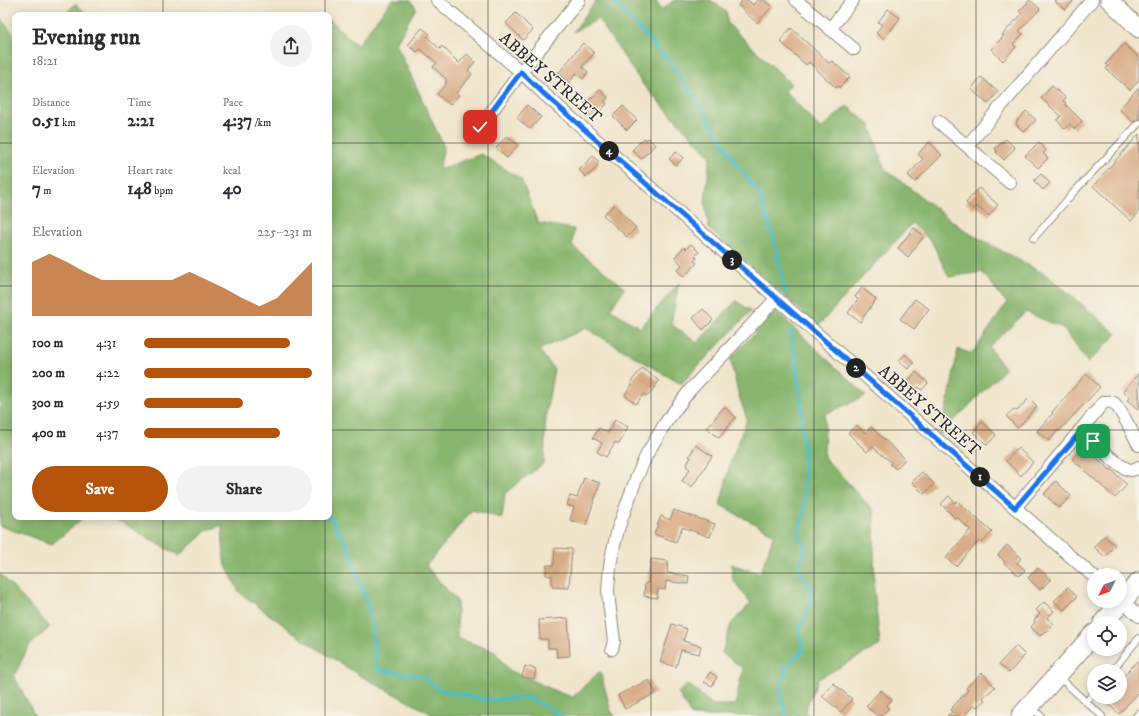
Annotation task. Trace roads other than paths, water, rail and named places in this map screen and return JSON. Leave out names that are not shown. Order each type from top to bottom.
[{"type":"main road","points":[[1109,0],[1139,29]]},
{"type":"main road","points":[[1127,594],[1139,582]]},
{"type":"main road","points":[[1108,616],[1115,608]]},
{"type":"main road","points":[[1030,713],[1058,675],[1087,642]]},
{"type":"street","name":"ABBEY STREET","points":[[437,0],[521,72],[776,298],[1087,570]]},
{"type":"street","points":[[480,127],[521,72],[579,0]]},
{"type":"street","points":[[796,0],[854,49]]},
{"type":"street","points":[[830,29],[853,0]]},
{"type":"street","points":[[967,146],[1092,0]]},
{"type":"street","points":[[939,122],[1010,183]]},
{"type":"street","points":[[612,649],[614,641],[608,590],[612,554],[618,528],[647,454],[666,422],[685,396],[776,298]]},
{"type":"street","points":[[1015,508],[1104,402],[1113,402],[1139,445]]},
{"type":"street","points":[[1082,430],[1122,466],[1129,470],[1134,470],[1139,467]]},
{"type":"street","points":[[1127,605],[1139,616]]},
{"type":"lane","points":[[1034,238],[1073,193],[1139,123]]},
{"type":"lane","points":[[1118,664],[1139,638]]},
{"type":"lane","points":[[1058,675],[1102,716]]},
{"type":"lane","points":[[1136,716],[1139,713]]},
{"type":"waterway","points":[[612,0],[671,63],[713,126],[736,164],[759,193],[774,240],[785,292]]},
{"type":"waterway","points":[[786,716],[780,688],[788,663],[803,652],[799,630],[807,610],[812,590],[798,568],[806,547],[798,535],[805,507],[801,398],[791,331]]},
{"type":"waterway","points":[[332,520],[346,543],[369,609],[377,670],[423,676],[439,690],[488,700],[526,697],[562,716]]}]
